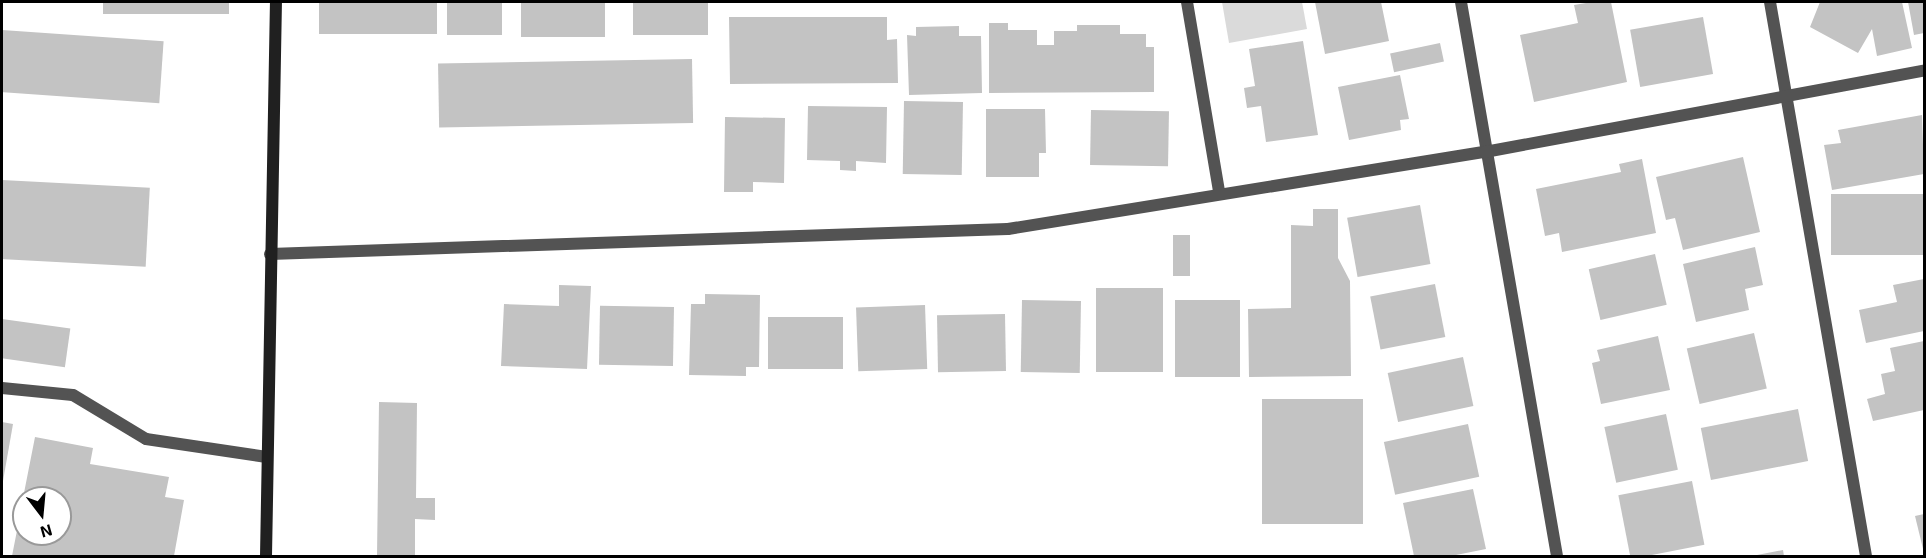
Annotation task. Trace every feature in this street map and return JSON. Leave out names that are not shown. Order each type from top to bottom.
[{"type":"street","points":[[266,556],[276,2]]},
{"type":"street","points":[[1187,2],[1219,192]]},
{"type":"street","points":[[1461,2],[1485,152],[1557,556]]},
{"type":"street","points":[[1770,2],[1866,556]]},
{"type":"street","points":[[270,254],[1008,229],[1219,192],[1485,152],[1924,71]]},
{"type":"street","points":[[2,388],[73,395],[146,439],[267,457]]},
{"type":"shaded area","points":[[1222,2],[1302,2],[1307,29],[1229,43]]},
{"type":"building","points":[[103,2],[229,2],[229,14],[103,14]]},
{"type":"building","points":[[319,2],[437,2],[437,34],[319,34]]},
{"type":"building","points":[[447,2],[502,2],[502,35],[447,35]]},
{"type":"building","points":[[521,2],[605,2],[605,37],[521,37]]},
{"type":"building","points":[[633,2],[708,2],[708,35],[633,35]]},
{"type":"building","points":[[1315,2],[1381,2],[1389,41],[1325,54]]},
{"type":"building","points":[[1611,2],[1627,82],[1534,102],[1520,35],[1578,23],[1574,5]]},
{"type":"building","points":[[1820,2],[1902,2],[1912,48],[1877,56],[1872,29],[1858,53],[1810,27]]},
{"type":"building","points":[[1908,2],[1924,2],[1924,33],[1914,35]]},
{"type":"building","points":[[729,17],[887,17],[887,40],[897,39],[898,83],[730,84]]},
{"type":"building","points":[[1703,17],[1713,74],[1640,87],[1630,30]]},
{"type":"building","points":[[989,23],[1008,23],[1008,30],[1037,30],[1037,45],[1054,45],[1054,31],[1077,31],[1077,25],[1120,25],[1120,34],[1146,34],[1146,47],[1154,47],[1154,92],[989,93]]},
{"type":"building","points":[[959,26],[959,36],[981,36],[982,93],[909,95],[907,35],[916,36],[916,27]]},
{"type":"building","points":[[2,30],[164,41],[159,103],[2,92]]},
{"type":"building","points":[[1303,41],[1318,135],[1266,142],[1261,106],[1247,108],[1244,88],[1255,86],[1249,49]]},
{"type":"building","points":[[1440,43],[1444,62],[1394,72],[1390,54]]},
{"type":"building","points":[[692,59],[693,123],[439,127],[438,63]]},
{"type":"building","points":[[1400,75],[1409,119],[1400,120],[1401,130],[1349,140],[1338,87]]},
{"type":"building","points":[[904,101],[963,102],[962,175],[903,174]]},
{"type":"building","points":[[808,106],[887,107],[886,163],[856,161],[856,171],[840,170],[840,161],[807,160]]},
{"type":"building","points":[[986,109],[1045,109],[1046,153],[1039,153],[1039,177],[986,177]]},
{"type":"building","points":[[1091,110],[1169,111],[1168,166],[1090,165]]},
{"type":"building","points":[[1922,115],[1924,174],[1832,190],[1824,145],[1841,143],[1838,130]]},
{"type":"building","points":[[725,117],[785,118],[784,183],[753,182],[753,192],[724,192]]},
{"type":"building","points":[[1743,157],[1760,232],[1683,250],[1675,218],[1666,220],[1656,177]]},
{"type":"building","points":[[1642,159],[1656,233],[1562,252],[1559,233],[1545,236],[1536,189],[1621,172],[1619,164]]},
{"type":"building","points":[[2,180],[150,188],[146,267],[2,259]]},
{"type":"building","points":[[1831,194],[1924,194],[1924,255],[1831,255]]},
{"type":"building","points":[[1420,205],[1430,264],[1358,277],[1347,218]]},
{"type":"building","points":[[1313,209],[1338,209],[1338,258],[1350,281],[1351,376],[1249,377],[1248,309],[1291,308],[1291,225],[1313,226]]},
{"type":"building","points":[[1173,235],[1190,235],[1190,276],[1173,276]]},
{"type":"building","points":[[1755,247],[1763,285],[1745,289],[1749,310],[1696,322],[1683,264]]},
{"type":"building","points":[[1655,254],[1667,305],[1600,320],[1589,269]]},
{"type":"building","points":[[1924,279],[1924,331],[1866,343],[1859,310],[1897,302],[1893,285]]},
{"type":"building","points":[[1435,284],[1445,337],[1381,350],[1370,297]]},
{"type":"building","points":[[559,285],[591,286],[587,369],[501,366],[504,304],[559,306]]},
{"type":"building","points":[[1096,288],[1163,288],[1163,372],[1096,372]]},
{"type":"building","points":[[705,294],[760,295],[759,367],[746,367],[746,376],[689,375],[691,304],[705,304]]},
{"type":"building","points":[[1022,300],[1081,301],[1080,373],[1021,372]]},
{"type":"building","points":[[1175,300],[1240,300],[1240,377],[1175,377]]},
{"type":"building","points":[[925,305],[927,369],[858,371],[856,307]]},
{"type":"building","points":[[600,306],[674,307],[673,366],[599,365]]},
{"type":"building","points":[[1005,314],[1006,371],[938,372],[937,315]]},
{"type":"building","points":[[768,317],[843,317],[843,369],[768,369]]},
{"type":"building","points":[[2,319],[70,329],[65,367],[2,358]]},
{"type":"building","points":[[1754,333],[1767,389],[1700,404],[1687,349]]},
{"type":"building","points":[[1658,336],[1670,390],[1601,404],[1592,363],[1600,361],[1597,350]]},
{"type":"building","points":[[1924,341],[1924,410],[1873,421],[1867,399],[1885,394],[1881,374],[1895,371],[1890,348]]},
{"type":"building","points":[[1463,357],[1473,406],[1398,422],[1388,373]]},
{"type":"building","points":[[1262,399],[1363,399],[1363,524],[1262,524]]},
{"type":"building","points":[[379,402],[417,403],[416,498],[435,498],[435,520],[415,519],[415,556],[377,556]]},
{"type":"building","points":[[1798,409],[1808,461],[1711,480],[1701,428]]},
{"type":"building","points":[[1666,414],[1678,470],[1616,483],[1604,427]]},
{"type":"building","points":[[2,422],[13,424],[3,481],[2,481]]},
{"type":"building","points":[[1468,424],[1479,477],[1395,495],[1384,442]]},
{"type":"building","points":[[35,437],[93,448],[90,464],[169,477],[165,497],[184,500],[174,556],[12,556],[14,546],[72,546],[72,486],[25,486]]},
{"type":"building","points":[[1692,481],[1704,545],[1647,556],[1630,556],[1618,495]]},
{"type":"building","points":[[1473,489],[1486,549],[1451,556],[1414,556],[1403,503]]},
{"type":"building","points":[[1924,514],[1924,553],[1915,516]]},
{"type":"building","points":[[1783,550],[1784,556],[1757,556],[1757,555]]}]
